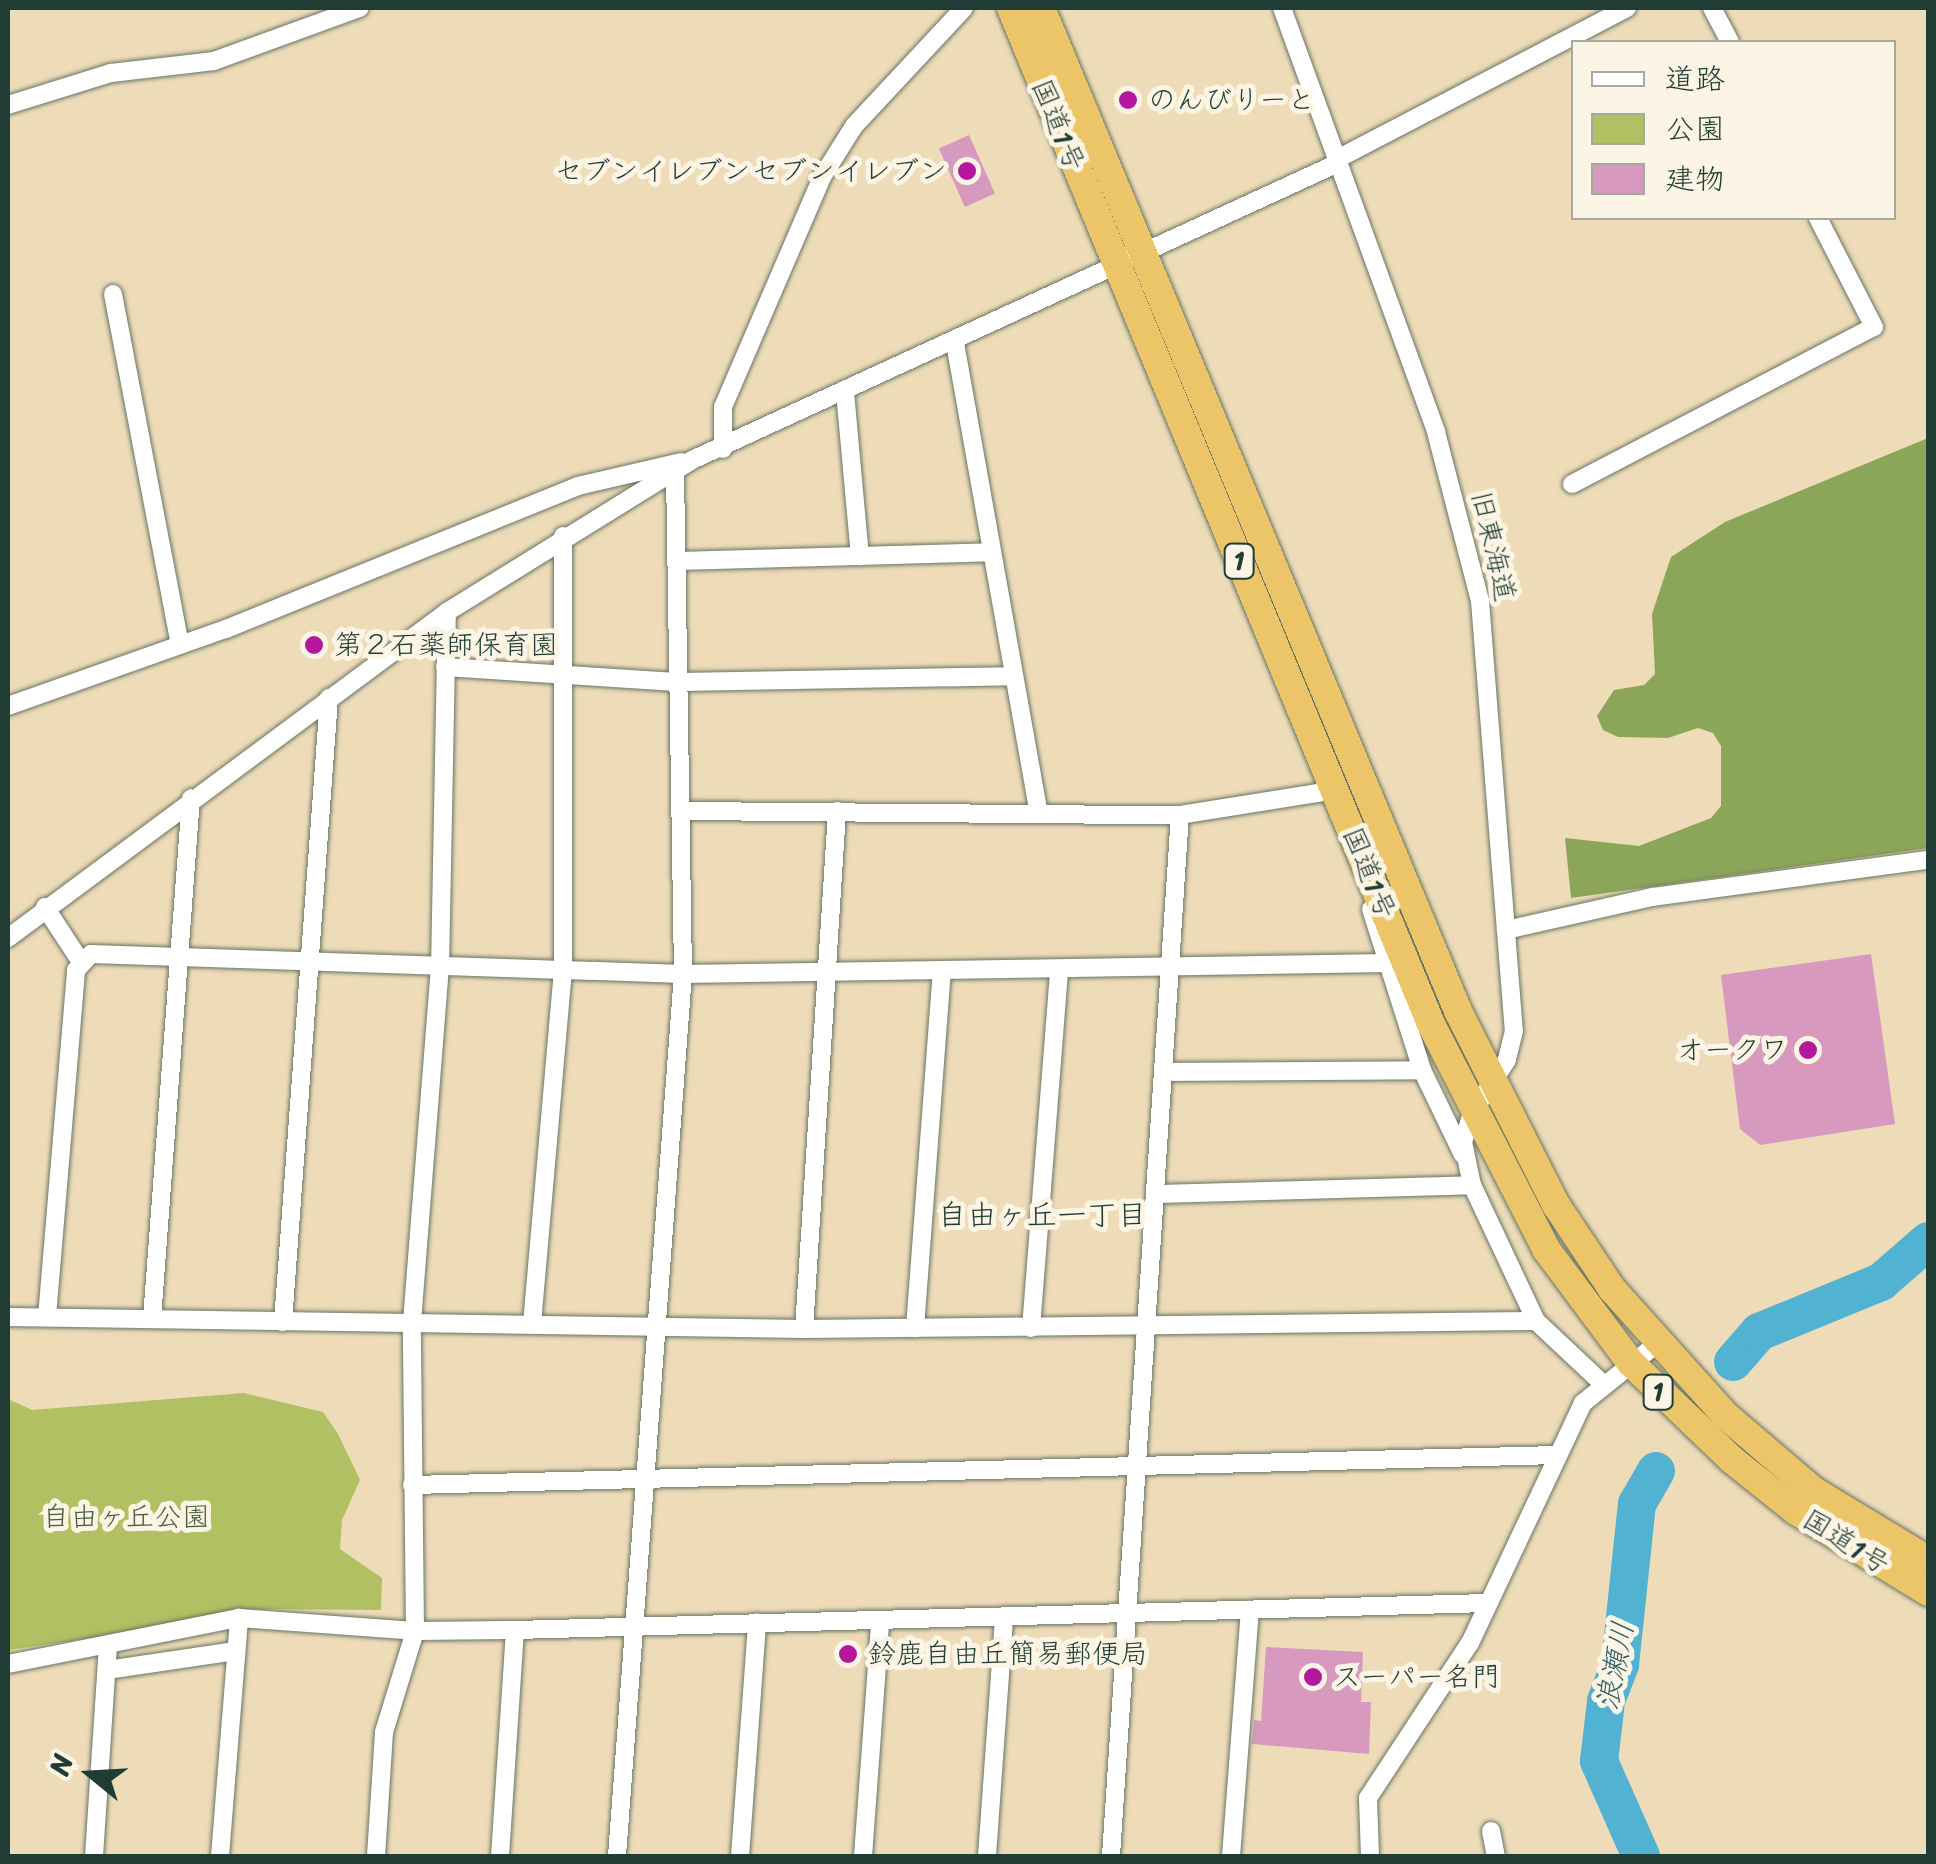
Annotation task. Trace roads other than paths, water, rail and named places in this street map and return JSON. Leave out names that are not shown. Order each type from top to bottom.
[{"type":"highway","name":"国道1号","points":[[1010,8],[1472,1113],[1546,1249],[1631,1363],[1796,1511],[1928,1592]]},
{"type":"highway","name":"国道1号","points":[[1041,8],[1493,1087],[1556,1205],[1612,1289],[1724,1415],[1814,1491],[1928,1560]]},
{"type":"street","points":[[8,105],[111,74],[248,52],[360,8]]},
{"type":"street","points":[[724,448],[723,406],[822,177],[854,126],[964,8]]},
{"type":"street","name":"旧東海道","points":[[1282,8],[1436,432],[1480,601],[1514,1030],[1493,1087],[1472,1113]]},
{"type":"street","points":[[8,706],[180,644],[578,486],[692,460],[724,448],[1337,161],[1627,8]]},
{"type":"street","points":[[1712,8],[1729,40]]},
{"type":"street","points":[[1572,484],[1874,327],[1819,220]]},
{"type":"street","points":[[113,294],[180,644]]},
{"type":"street","points":[[954,343],[1038,811]]},
{"type":"street","points":[[845,392],[860,556]]},
{"type":"street","points":[[8,938],[190,798],[446,612],[563,536],[692,460]]},
{"type":"street","points":[[617,1856],[683,974],[674,471]]},
{"type":"street","points":[[532,1324],[563,972],[563,536]]},
{"type":"street","points":[[678,561],[992,552]]},
{"type":"street","points":[[376,1856],[384,1732],[415,1631],[412,1322],[440,969],[446,612]]},
{"type":"street","points":[[446,667],[680,682],[1014,676]]},
{"type":"street","points":[[283,1322],[329,698]]},
{"type":"street","points":[[682,811],[1180,815],[1336,790]]},
{"type":"street","points":[[152,1319],[190,798]]},
{"type":"street","points":[[804,1329],[824,973],[838,811]]},
{"type":"street","points":[[1110,1856],[1159,1194],[1180,815]]},
{"type":"street","points":[[1354,838],[1422,1070],[1466,1160]]},
{"type":"street","points":[[1506,930],[1653,897],[1928,860]]},
{"type":"street","points":[[45,907],[79,959],[47,1317]]},
{"type":"street","points":[[79,959],[178,958],[683,974],[1388,963]]},
{"type":"street","points":[[1031,1328],[1059,969]]},
{"type":"street","points":[[915,1328],[942,971]]},
{"type":"street","points":[[1167,1072],[1422,1070]]},
{"type":"street","points":[[1472,1113],[1462,1142],[1472,1185],[1536,1321],[1602,1383]]},
{"type":"street","points":[[1159,1194],[1472,1185]]},
{"type":"street","points":[[8,1317],[804,1329],[1536,1321]]},
{"type":"street","points":[[1370,1856],[1368,1798],[1470,1643],[1484,1603],[1582,1403],[1602,1383],[1658,1343]]},
{"type":"street","points":[[412,1485],[1557,1455]]},
{"type":"street","points":[[8,1664],[239,1618],[415,1631],[516,1630],[1484,1603]]},
{"type":"street","points":[[1232,1856],[1250,1610]]},
{"type":"street","points":[[220,1856],[239,1618]]},
{"type":"street","points":[[987,1856],[1004,1618]]},
{"type":"street","points":[[863,1856],[880,1622]]},
{"type":"street","points":[[740,1856],[756,1624]]},
{"type":"street","points":[[500,1856],[516,1630]]},
{"type":"street","points":[[94,1856],[108,1646]]},
{"type":"street","points":[[107,1670],[236,1652]]},
{"type":"street","points":[[1491,1831],[1496,1856]]},
{"type":"waterway","name":"浪瀬川","points":[[1733,1362],[1759,1332],[1881,1282],[1928,1241]]},
{"type":"waterway","name":"浪瀬川","points":[[1641,1856],[1599,1761],[1606,1701],[1620,1665],[1637,1504],[1656,1471]]},
{"type":"place","name":"のんびりーと","points":[[1128,100]]},
{"type":"place","name":"セブンイレブンセブンイレブン","points":[[967,171]]},
{"type":"place","name":"第２石薬師保育園","points":[[314,645]]},
{"type":"place","name":"オークワ","points":[[1808,1050]]},
{"type":"place","name":"鈴鹿自由丘簡易郵便局","points":[[848,1654]]},
{"type":"place","name":"スーパー名門","points":[[1313,1677]]},
{"type":"district","name":"自由ヶ丘一丁目","points":[[1042,1215]]},
{"type":"park label","name":"自由ヶ丘公園","points":[[126,1517]]}]
